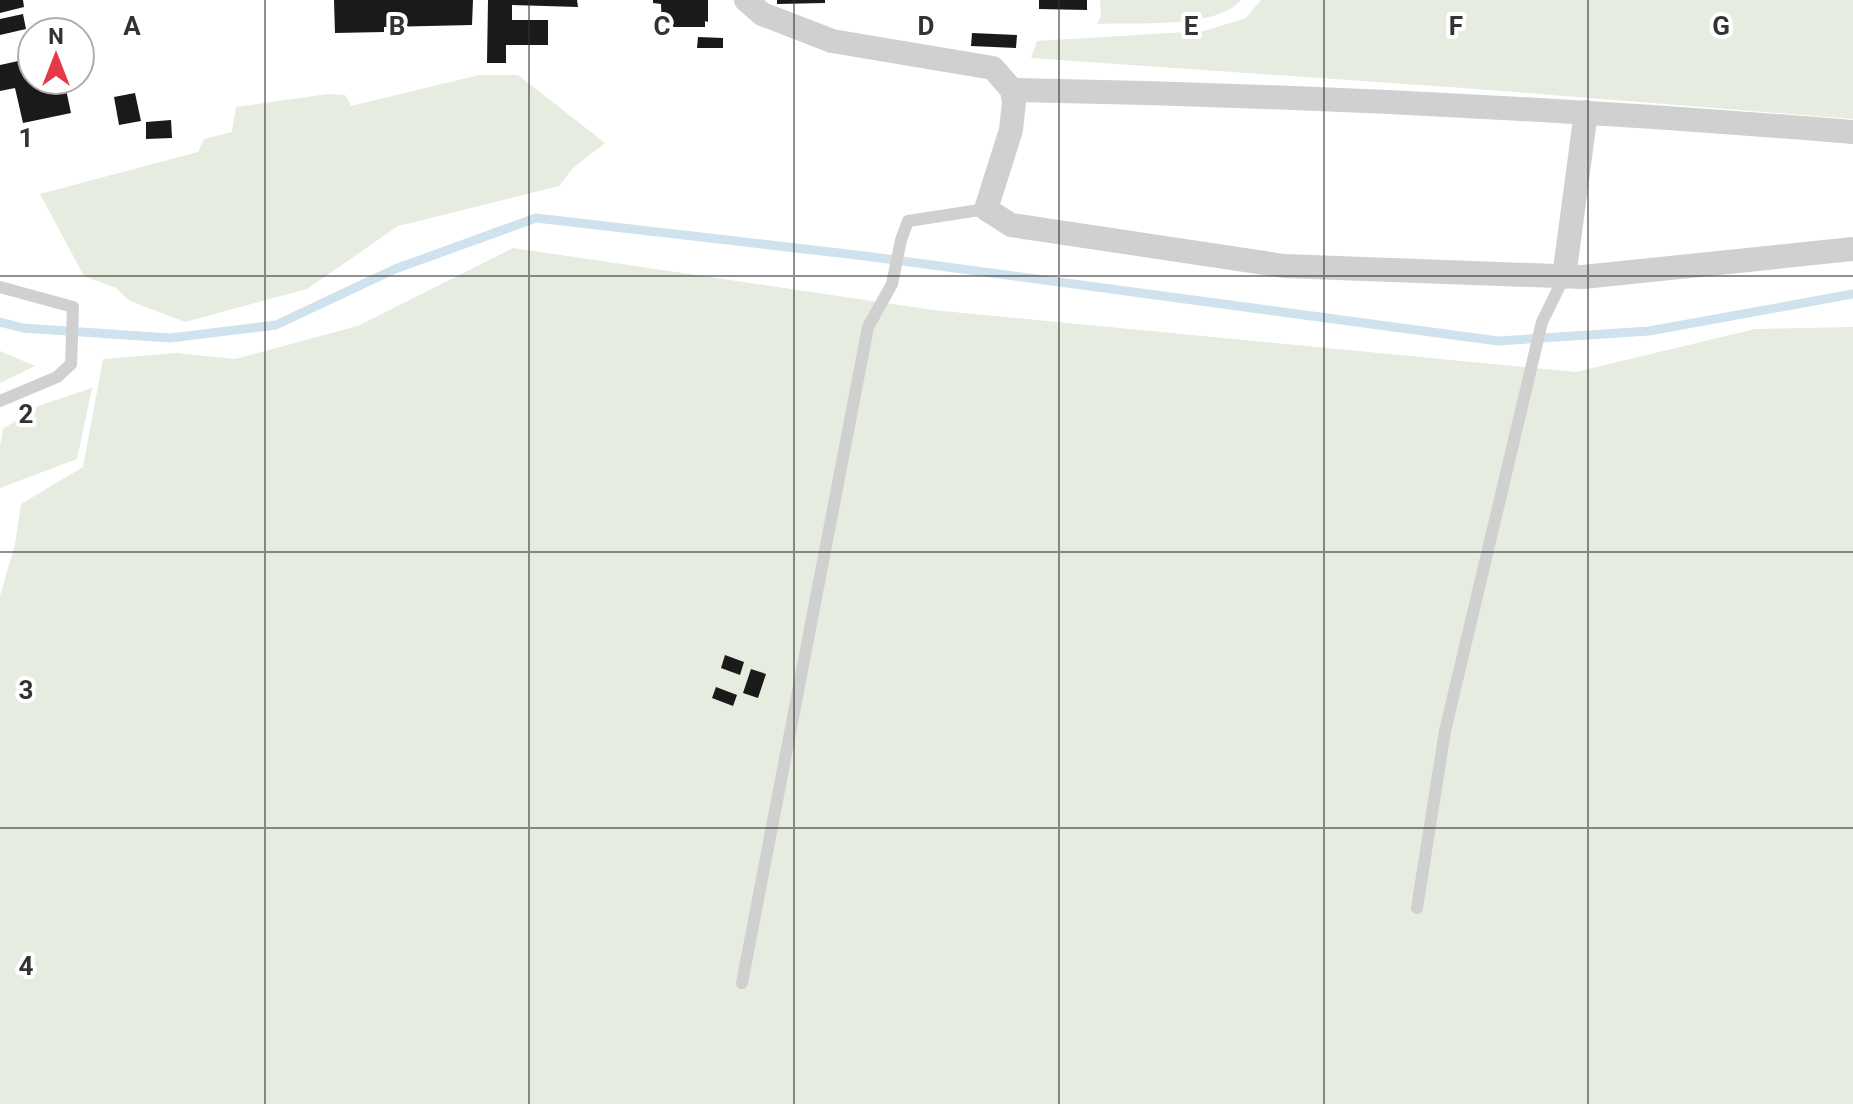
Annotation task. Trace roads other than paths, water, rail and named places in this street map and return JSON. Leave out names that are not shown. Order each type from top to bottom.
[{"type":"street","points":[[746,0],[762,14],[832,41],[993,68],[1012,90],[1011,130],[986,209],[1011,225],[1284,266],[1564,277],[1853,249]]},
{"type":"street","points":[[1012,90],[1141,92],[1586,112],[1853,132]]},
{"type":"street","points":[[1564,277],[1586,112]]},
{"type":"lane","points":[[742,983],[868,327],[892,284],[908,221],[986,209]]},
{"type":"lane","points":[[1417,908],[1445,731],[1542,322],[1564,277]]},
{"type":"lane","points":[[0,287],[73,307],[71,364],[57,377],[0,401]]},
{"type":"waterway","points":[[0,322],[23,328],[170,338],[276,325],[395,269],[536,218],[865,256],[1498,341],[1649,331],[1853,294]]}]
